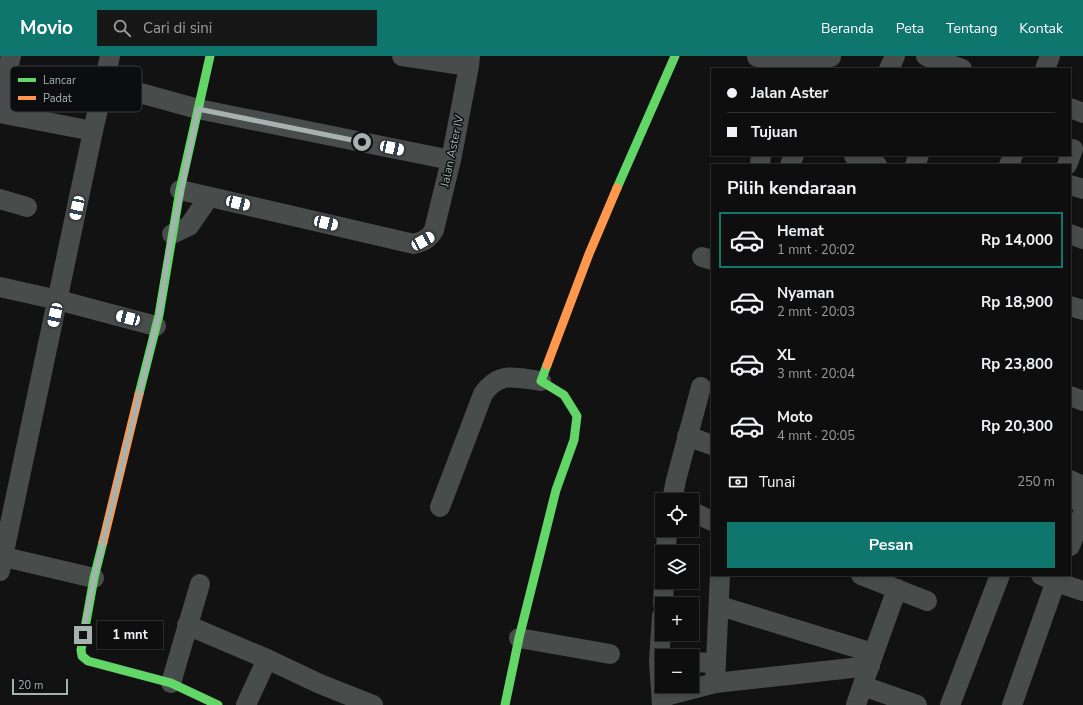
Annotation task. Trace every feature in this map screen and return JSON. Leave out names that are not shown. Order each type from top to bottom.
[{"type":"street","points":[[0,102],[10,56]]},
{"type":"street","points":[[108,66],[110,56]]},
{"type":"street","points":[[210,56],[180,190],[159,315],[94,578],[81,655],[88,661],[171,683],[218,705]]},
{"type":"street","points":[[402,56],[469,61]]},
{"type":"street","points":[[542,381],[589,254],[675,56]]},
{"type":"street","points":[[890,68],[895,56]]},
{"type":"street","points":[[926,56],[959,68]]},
{"type":"street","points":[[1045,68],[1050,56]]},
{"type":"street","points":[[757,57],[829,61]]},
{"type":"street","name":"Jalan Aster IV","points":[[209,196],[414,244],[423,241],[430,237],[434,230],[451,160],[469,61]]},
{"type":"street","points":[[142,94],[198,109],[451,160]]},
{"type":"street","points":[[1071,108],[1083,113]]},
{"type":"street","points":[[0,112],[93,131]]},
{"type":"street","points":[[94,578],[1,561],[97,112]]},
{"type":"street","points":[[854,159],[873,164]]},
{"type":"street","points":[[1071,185],[1083,189]]},
{"type":"street","points":[[172,234],[189,226],[209,196],[180,190]]},
{"type":"street","points":[[0,199],[27,207]]},
{"type":"street","points":[[1071,234],[1083,239]]},
{"type":"street","points":[[0,287],[58,300],[156,326]]},
{"type":"street","points":[[1071,306],[1083,310]]},
{"type":"street","points":[[440,507],[483,394],[489,385],[498,379],[507,377],[542,381],[564,395],[577,416],[574,440],[556,490],[519,638],[505,705]]},
{"type":"street","points":[[673,493],[687,436],[701,387]]},
{"type":"street","points":[[1071,396],[1083,401]]},
{"type":"street","points":[[687,436],[711,445]]},
{"type":"street","points":[[1071,480],[1083,486]]},
{"type":"street","points":[[1071,498],[1083,503]]},
{"type":"street","points":[[1071,543],[1083,513]]},
{"type":"street","points":[[715,683],[720,606],[720,576]]},
{"type":"street","points":[[864,576],[927,601]]},
{"type":"street","points":[[950,705],[1000,576]]},
{"type":"street","points":[[1012,705],[1052,577],[1083,591]]},
{"type":"street","points":[[171,683],[200,584]]},
{"type":"street","points":[[856,705],[897,588]]},
{"type":"street","points":[[720,606],[872,659]]},
{"type":"street","points":[[187,625],[267,659],[320,684],[373,705]]},
{"type":"street","points":[[519,638],[610,654]]},
{"type":"street","points":[[246,705],[267,659]]},
{"type":"street","points":[[662,701],[715,683],[872,659]]},
{"type":"street","points":[[699,662],[716,663]]},
{"type":"street","points":[[863,686],[917,705]]},
{"type":"traffic: fast","points":[[139,394],[159,315],[180,190],[210,56]]},
{"type":"traffic: fast","points":[[617,188],[675,56]]},
{"type":"traffic: fast","points":[[505,705],[519,638],[556,490],[574,440],[577,416],[564,395],[541,381],[547,365]]},
{"type":"traffic: fast","points":[[103,542],[94,578],[81,650],[82,656],[88,661],[171,683],[218,705]]},
{"type":"traffic: slow","points":[[547,365],[589,254],[617,188]]},
{"type":"traffic: slow","points":[[103,542],[139,394]]},
{"type":"route","points":[[83,635],[94,578],[159,315],[180,190],[198,109],[362,142]]}]
